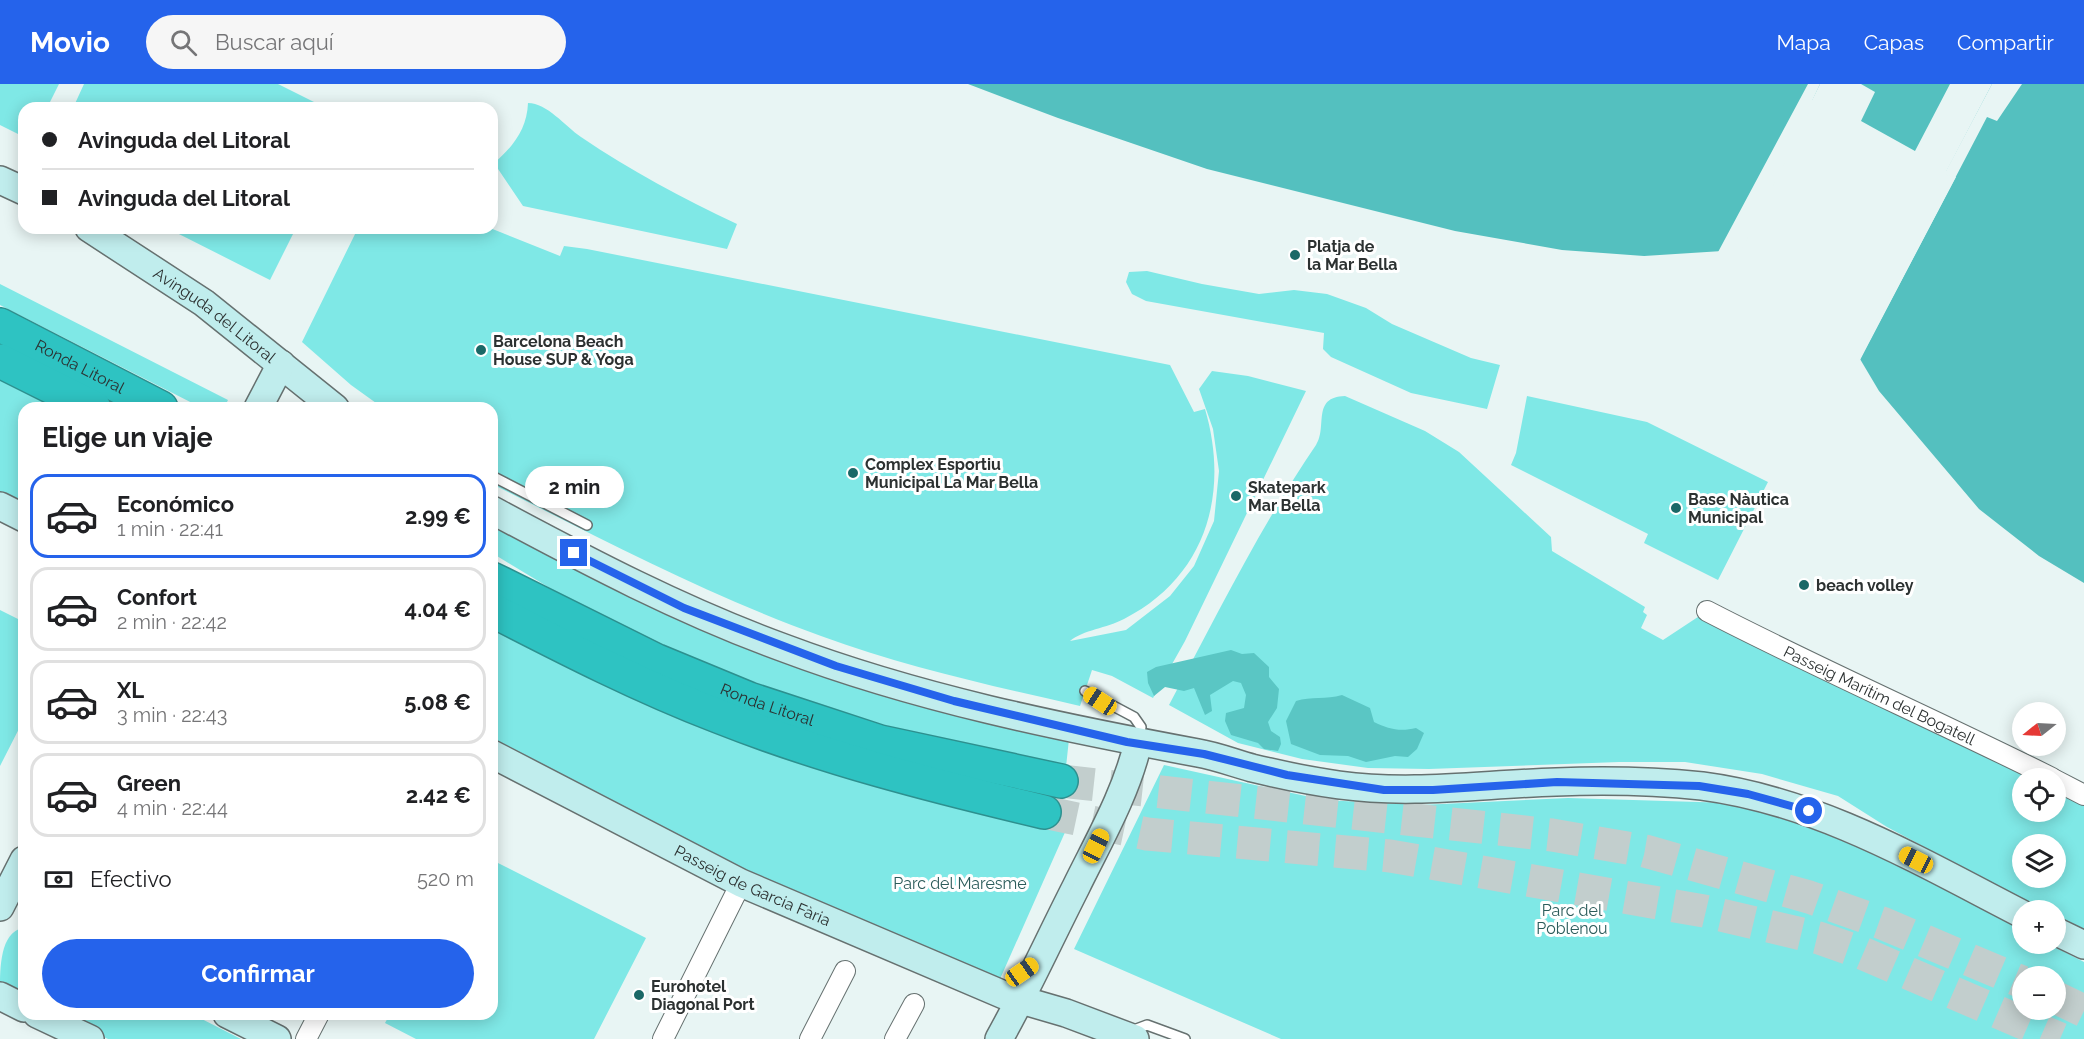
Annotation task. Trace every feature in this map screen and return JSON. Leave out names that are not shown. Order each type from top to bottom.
[{"type":"highway","name":"Ronda Litoral","points":[[0,325],[149,402]]},
{"type":"highway","name":"Ronda Litoral","points":[[0,361],[82,402]]},
{"type":"highway","name":"Ronda Litoral","points":[[498,582],[657,661],[749,699],[880,742],[1061,781]]},
{"type":"highway","name":"Ronda Litoral","points":[[498,613],[622,676],[719,717],[847,762],[917,782],[1044,812]]},
{"type":"main road","points":[[0,180],[18,188]]},
{"type":"main road","name":"Avinguda del Litoral","points":[[98,234],[204,303],[328,402]]},
{"type":"main road","points":[[261,402],[281,364]]},
{"type":"main road","points":[[0,506],[18,515]]},
{"type":"main road","points":[[498,513],[684,608],[782,647],[920,692],[1138,743],[1204,754],[1287,775],[1384,790],[1433,790],[1557,782],[1624,782],[1699,786],[1748,794],[1809,811],[1880,841],[2012,909]]},
{"type":"main road","points":[[999,1039],[1125,788],[1138,743]]},
{"type":"main road","name":"Passeig de Garcia Fària","points":[[498,757],[741,883],[1020,1001],[1066,1013],[1123,1036]]},
{"type":"main road","points":[[7,905],[18,876]]},
{"type":"main road","points":[[2066,936],[2084,945]]},
{"type":"main road","points":[[974,982],[1012,976],[1041,955]]},
{"type":"main road","points":[[0,996],[18,1005]]},
{"type":"main road","points":[[50,1020],[90,1039]]},
{"type":"main road","points":[[239,1020],[277,1039]]},
{"type":"street","name":"Passeig Marítim del Bogatell","points":[[1707,611],[1798,658],[2031,768]]},
{"type":"street","name":"Passeig Marítim del Bogatell","points":[[2066,786],[2084,795]]},
{"type":"street","points":[[663,1039],[741,883]]},
{"type":"street","points":[[810,1039],[845,971]]},
{"type":"street","points":[[895,1039],[914,1004]]},
{"type":"street","points":[[306,1039],[316,1020]]},
{"type":"lane","points":[[498,479],[587,525]]},
{"type":"lane","points":[[1085,691],[1134,717],[1141,727],[1138,743]]},
{"type":"lane","points":[[1123,1036],[1147,1025],[1185,1039]]},
{"type":"green space","points":[[0,84],[59,84],[50,102],[18,102],[18,134],[0,125]]},
{"type":"green space","points":[[84,84],[278,84],[314,102],[76,102]]},
{"type":"green space","points":[[528,103],[542,107],[581,137],[638,173],[737,224],[727,249],[523,206],[498,169],[498,159],[518,137]]},
{"type":"green space","name":"Complex Esportiu Municipal La Mar Bella","points":[[498,231],[560,256],[564,246],[587,249],[1170,365],[1194,412],[1205,409],[1212,441],[1214,472],[1212,502],[1205,530],[1192,557],[1175,580],[1152,601],[1124,619],[1082,634],[1070,641],[1126,630],[1170,596],[1194,566],[1214,521],[1219,471],[1213,429],[1199,389],[1212,371],[1248,376],[1306,391],[1185,641],[1153,698],[1112,676],[1092,670],[1080,706],[982,683],[853,647],[779,620],[695,584],[498,487],[498,402],[375,402],[351,385],[302,342],[355,234],[498,234]]},
{"type":"green space","points":[[179,234],[293,234],[270,280]]},
{"type":"green space","points":[[1147,271],[1259,294],[1294,290],[1327,294],[1366,308],[1392,324],[1471,358],[1500,365],[1487,409],[1411,393],[1331,357],[1323,349],[1324,333],[1146,301],[1132,294],[1126,282],[1129,272]]},
{"type":"green space","points":[[0,284],[228,400],[227,402],[190,402],[0,305]]},
{"type":"green space","points":[[0,377],[49,402],[18,402],[18,502],[0,493]]},
{"type":"green space","points":[[1345,396],[1425,431],[1459,452],[1551,537],[1552,551],[1645,607],[1643,612],[1647,615],[1641,628],[1663,640],[1707,611],[2026,768],[2012,768],[2012,822],[2066,822],[2066,788],[2084,797],[2084,932],[2066,923],[2066,900],[2024,900],[1887,827],[1838,796],[1762,774],[1685,762],[1619,762],[1429,769],[1368,768],[1302,759],[1238,743],[1169,705],[1257,540],[1316,445],[1321,430],[1322,414],[1328,402]]},
{"type":"green space","name":"Base Nàutica Municipal","points":[[1527,396],[1647,422],[1768,482],[1718,580],[1644,543],[1648,534],[1511,465],[1516,453]]},
{"type":"green space","points":[[498,526],[632,595],[1069,739],[1066,767],[845,716],[760,690],[578,605],[498,557]]},
{"type":"green space","points":[[0,610],[18,619],[18,731],[0,766]]},
{"type":"green space","name":"Parc del Maresme","points":[[498,628],[934,801],[1066,830],[1000,979],[749,873],[498,746]]},
{"type":"green space","name":"Parc del Poblenou","points":[[1164,765],[1324,800],[1421,805],[1568,798],[1731,803],[1843,837],[2012,924],[2012,954],[2066,953],[2084,962],[2084,1039],[1281,1039],[1074,949]]},
{"type":"green space","points":[[498,863],[646,938],[594,1039],[416,1039],[385,1023],[387,1020],[498,1020]]},
{"type":"green space","points":[[18,930],[18,997],[0,989],[3,952],[10,936]]},
{"type":"green space","points":[[67,1020],[204,1020],[241,1039],[108,1039]]},
{"type":"shaded area","points":[[968,84],[1820,84],[1738,250],[1644,256],[1562,250],[1455,231],[1207,169],[1058,118]]},
{"type":"shaded area","points":[[1861,84],[1950,84],[1915,151],[1861,121],[1875,92]]},
{"type":"shaded area","points":[[1992,84],[2084,84],[2084,583],[2039,556],[1979,509],[1879,391],[1860,359],[1956,177],[1946,172]]},
{"type":"shaded area","points":[[1231,650],[1242,654],[1254,653],[1269,667],[1269,677],[1279,689],[1277,708],[1268,722],[1271,731],[1280,737],[1281,744],[1278,751],[1264,749],[1258,743],[1231,735],[1225,721],[1226,713],[1244,708],[1246,695],[1241,683],[1233,681],[1210,695],[1212,711],[1205,715],[1194,688],[1184,691],[1165,687],[1154,696],[1148,683],[1147,672],[1156,667]]},
{"type":"shaded area","points":[[1342,695],[1370,708],[1374,722],[1399,730],[1416,728],[1424,733],[1417,749],[1408,757],[1395,756],[1366,762],[1348,756],[1320,755],[1291,744],[1286,721],[1296,701]]},
{"type":"pier","points":[[1808,84],[1820,84],[1812,101],[1814,103],[1741,251],[1717,254]]},
{"type":"pier","points":[[1992,84],[2022,84],[1997,121],[1987,117],[1859,362],[1858,357],[1953,177],[1944,174],[1943,170],[1946,171]]},
{"type":"tunnel","points":[[1061,781],[1552,835],[1645,851],[1809,897],[1882,923],[2012,978]]},
{"type":"tunnel","points":[[1044,812],[1147,834],[1390,856],[1704,911],[1819,938],[1862,953],[2060,1039]]},
{"type":"tunnel","points":[[2066,1002],[2084,1011]]},
{"type":"place","name":"Platja de la Mar Bella","points":[[1295,255]]},
{"type":"place","name":"Barcelona Beach House SUP & Yoga","points":[[481,350]]},
{"type":"place","name":"Complex Esportiu Municipal La Mar Bella","points":[[853,473]]},
{"type":"place","name":"Skatepark Mar Bella","points":[[1236,496]]},
{"type":"place","name":"Base Nàutica Municipal","points":[[1676,508]]},
{"type":"place","name":"beach volley","points":[[1804,585]]},
{"type":"place","name":"Eurohotel Diagonal Port","points":[[639,995]]},
{"type":"route","points":[[574,553],[684,608],[836,666],[954,701],[1127,742],[1204,754],[1287,775],[1384,790],[1433,790],[1557,782],[1699,786],[1748,794],[1809,811]]}]
